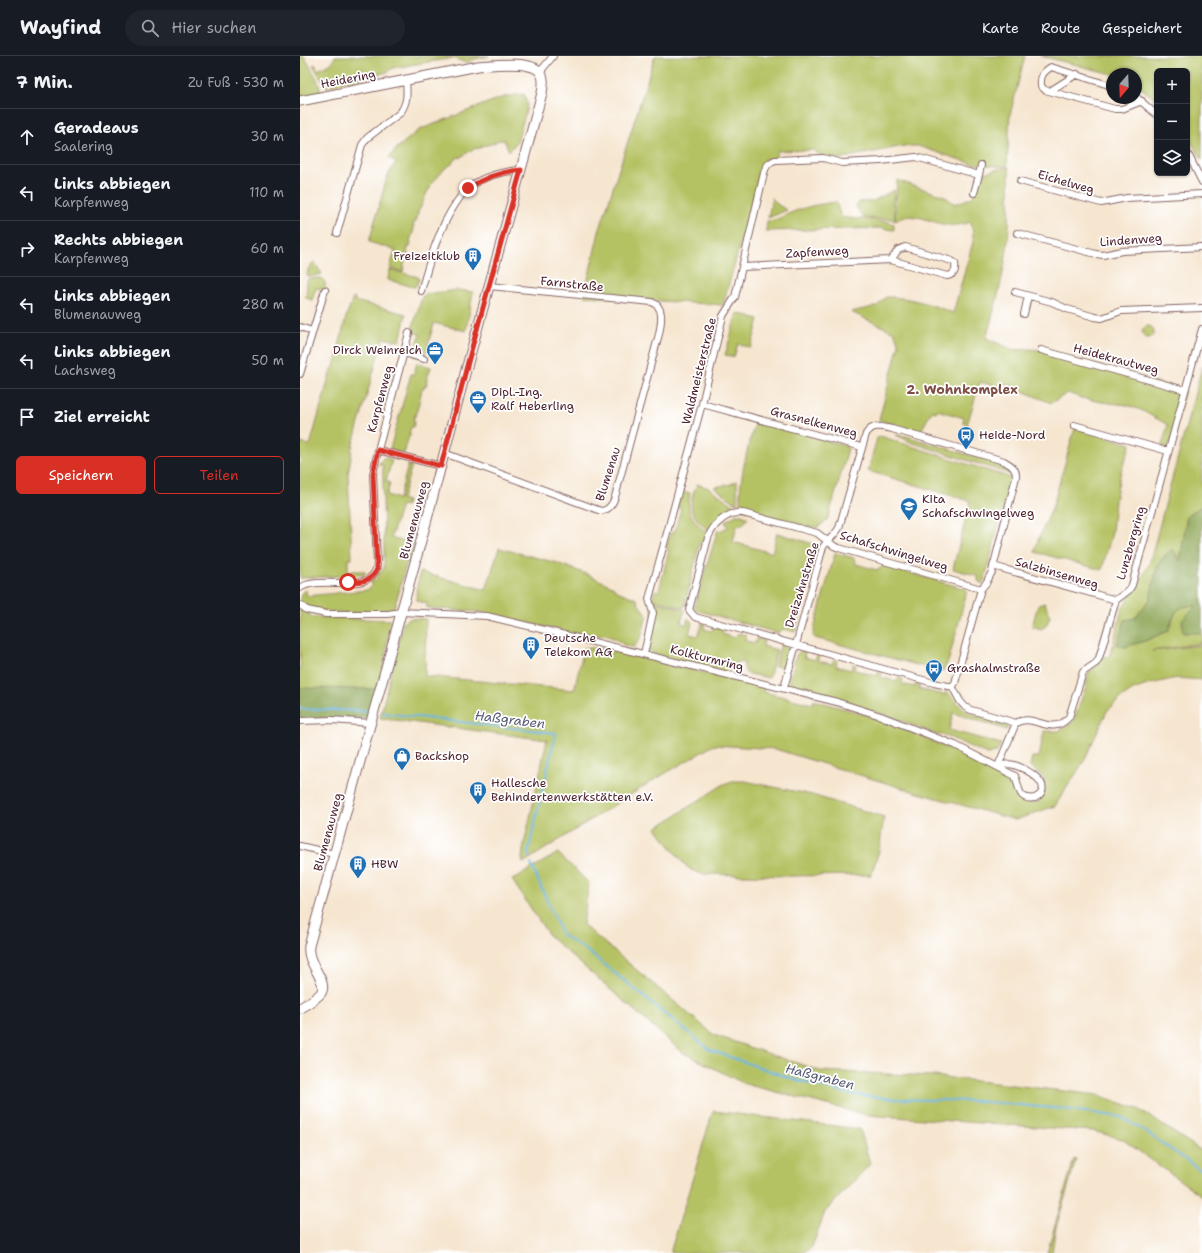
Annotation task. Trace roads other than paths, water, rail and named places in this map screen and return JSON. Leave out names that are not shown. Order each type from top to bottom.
[{"type":"street","points":[[540,72],[553,56]]},
{"type":"street","name":"Heidering","points":[[300,101],[478,66],[497,64],[532,67],[540,72]]},
{"type":"street","points":[[1106,84],[1051,67],[1045,70],[1040,80],[1041,86],[1045,90],[1115,109],[1122,109],[1134,104]]},
{"type":"street","name":"Blumenauweg","points":[[300,1008],[314,999],[322,991],[322,980],[312,964],[309,952],[334,854],[371,723],[543,87],[544,80],[540,72]]},
{"type":"street","points":[[1050,91],[1077,74]]},
{"type":"street","points":[[337,233],[362,146],[367,138],[400,113],[404,108],[407,98],[406,80]]},
{"type":"street","points":[[1142,101],[1154,112]]},
{"type":"street","name":"Waldmeisterstraße","points":[[644,654],[653,614],[649,599],[702,404],[723,316],[735,297],[764,173],[769,162],[775,160],[819,158],[842,162],[881,161],[916,157],[978,175]]},
{"type":"street","points":[[1190,158],[1202,182]]},
{"type":"street","points":[[974,193],[981,165]]},
{"type":"street","points":[[421,291],[440,230],[462,195],[475,183],[508,170],[521,170]]},
{"type":"street","name":"Eichelweg","points":[[1020,181],[1101,203],[1127,198],[1202,194]]},
{"type":"street","name":"Lindenweg","points":[[1017,233],[1103,255],[1122,251],[1202,247]]},
{"type":"street","name":"Zapfenweg","points":[[743,267],[891,260],[948,276],[951,276],[956,268],[955,263],[952,261],[905,247],[898,250],[891,260]]},
{"type":"street","name":"Farnstraße","points":[[489,286],[652,302]]},
{"type":"street","points":[[300,374],[325,290]]},
{"type":"street","points":[[1014,292],[1052,302],[1067,309],[1095,318],[1102,318],[1121,311],[1202,308]]},
{"type":"street","points":[[1024,314],[1028,296]]},
{"type":"street","name":"Blumenau","points":[[444,453],[594,509],[601,511],[609,509],[619,482],[660,326],[660,308],[657,304],[652,302]]},
{"type":"street","points":[[300,327],[312,330]]},
{"type":"street","name":"Lunzbergring","points":[[1116,600],[1129,590],[1132,585],[1202,329]]},
{"type":"street","name":"Karpfenweg","points":[[300,588],[310,584],[362,582],[370,578],[377,569],[373,474],[409,333]]},
{"type":"street","name":"Heidekrautweg","points":[[1041,350],[1185,390]]},
{"type":"street","name":"Karpfenweg","points":[[404,354],[424,359]]},
{"type":"street","name":"Grasnelkenweg","points":[[702,404],[862,446],[870,430],[876,426],[1004,461],[1010,464],[1015,469],[1016,477],[994,566]]},
{"type":"street","points":[[1074,425],[1168,451]]},
{"type":"street","name":"Dreizahnstraße","points":[[784,688],[823,547],[839,528],[862,446]]},
{"type":"street","name":"Karpfenweg","points":[[378,450],[441,466]]},
{"type":"street","name":"Schafschwingelweg","points":[[795,644],[695,617],[689,610],[708,538],[714,527],[728,516],[737,512],[743,513],[817,533],[839,548],[981,589]]},
{"type":"street","points":[[952,686],[955,683],[981,589],[986,583],[994,566]]},
{"type":"street","name":"Salzbinsenweg","points":[[994,566],[1116,600]]},
{"type":"street","points":[[795,644],[934,683],[952,686],[965,707],[971,710],[1016,723],[1024,720],[1053,726],[1065,722],[1069,716],[1083,672],[1096,662],[1100,655],[1116,600]]},
{"type":"street","name":"Kolkturmring","points":[[300,605],[307,610],[326,614],[388,614],[401,612],[487,616],[784,688],[837,702],[881,716],[955,745],[1015,776],[1021,794],[1025,798],[1034,798],[1040,794],[1042,784],[1037,777],[1014,764],[998,766]]},
{"type":"street","points":[[300,721],[332,720],[371,723]]},
{"type":"street","points":[[998,766],[1016,723]]},
{"type":"street","points":[[300,846],[334,854]]},
{"type":"waterway","name":"Haßgraben","points":[[300,709],[369,711]]},
{"type":"waterway","name":"Haßgraben","points":[[383,713],[556,733],[528,852],[529,857]]},
{"type":"waterway","name":"Haßgraben","points":[[531,864],[562,935],[586,950],[710,1050],[793,1079],[850,1094],[895,1099],[976,1101],[1064,1109],[1121,1117],[1143,1130],[1202,1171]]},
{"type":"place","name":"Freizeitklub","points":[[473,271]]},
{"type":"place","name":"Dirck Weinreich","points":[[435,365]]},
{"type":"place","name":"Dipl.-Ing. Ralf Heberling","points":[[478,414]]},
{"type":"place","name":"Heide-Nord","points":[[966,450]]},
{"type":"place","name":"Kita Schafschwingelweg","points":[[909,521]]},
{"type":"place","name":"Deutsche Telekom AG","points":[[531,660]]},
{"type":"place","name":"Grashalmstraße","points":[[934,683]]},
{"type":"place","name":"Backshop","points":[[402,771]]},
{"type":"place","name":"Hallesche Behindertenwerkstätten e.V.","points":[[478,805]]},
{"type":"place","name":"HBW","points":[[358,879]]},
{"type":"district","name":"2. Wohnkomplex","points":[[962,389]]}]
